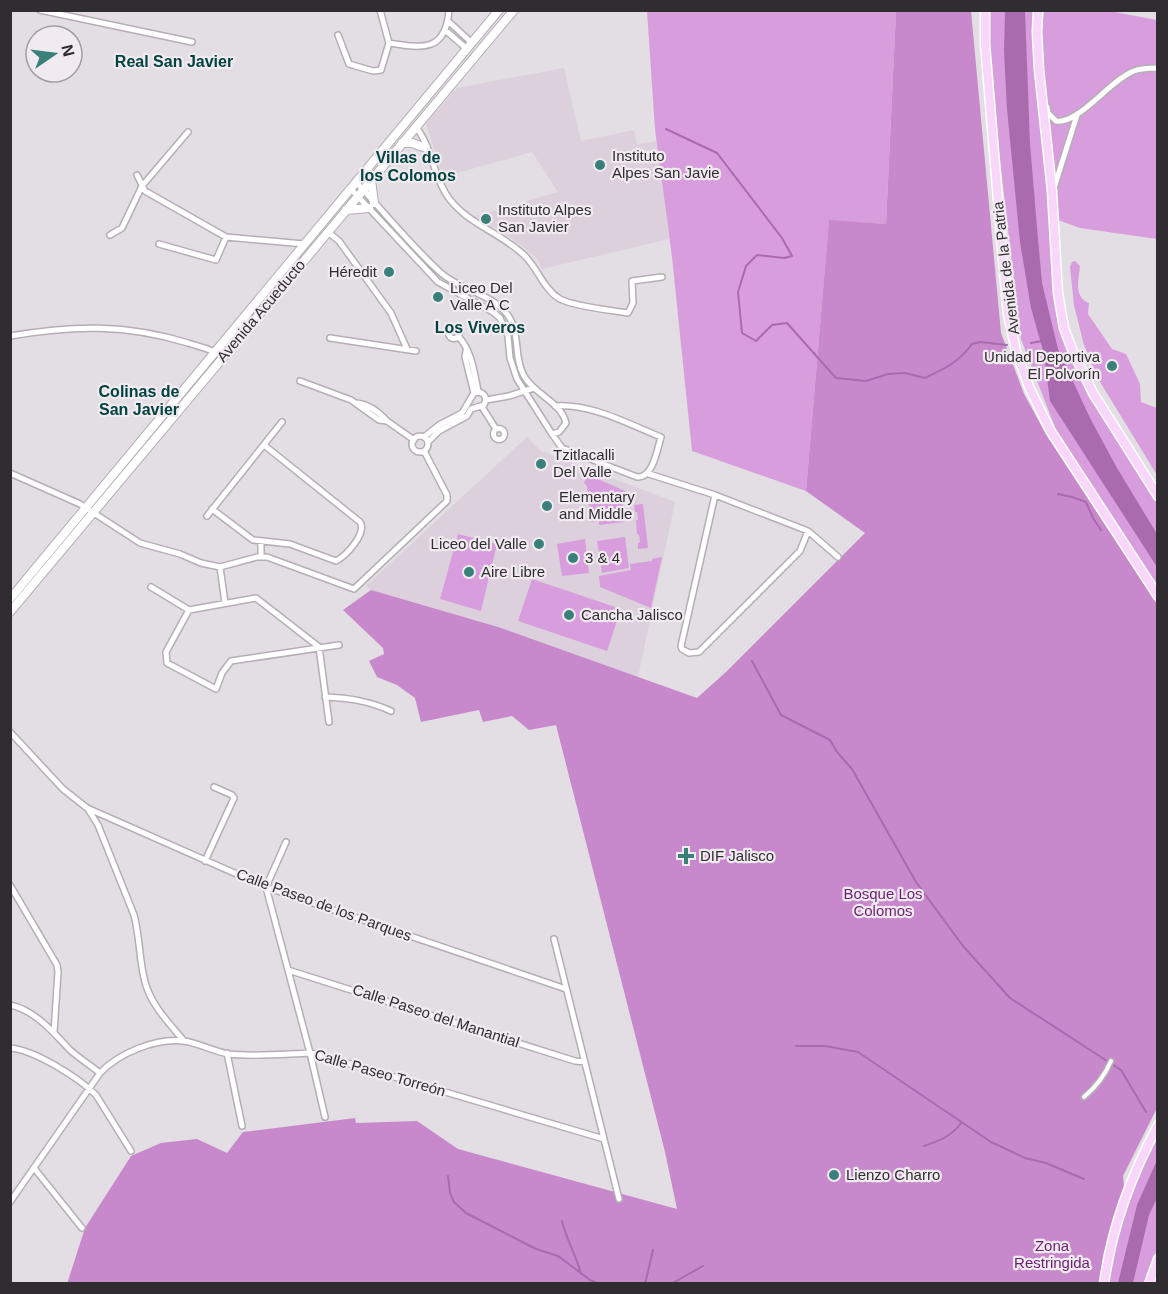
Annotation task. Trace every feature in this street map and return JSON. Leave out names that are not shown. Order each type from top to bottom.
[{"type":"main road","name":"Avenida Acueducto","points":[[10,612],[89,510],[219,354],[304,244],[499,10]]},
{"type":"main road","name":"Avenida Acueducto","points":[[219,354],[320,242],[514,10]]},
{"type":"main road","name":"Avenida de la Patria","points":[[985,10],[985,44],[1003,261],[1008,314],[1016,351],[1029,387],[1050,430],[1158,596]]},
{"type":"main road","points":[[1038,10],[1039,70],[1052,191],[1058,293],[1064,328],[1093,393],[1158,496]]},
{"type":"main road","points":[[402,143],[412,143],[426,148]]},
{"type":"main road","points":[[346,210],[372,205],[371,180]]},
{"type":"main road","points":[[312,235],[320,242]]},
{"type":"main road","name":"Avenida Acueducto","points":[[10,598],[89,510]]},
{"type":"main road","points":[[1145,577],[1158,587]]},
{"type":"main road","points":[[1104,1283],[1117,1216],[1130,1181],[1158,1125]]},
{"type":"main road","points":[[1149,1284],[1158,1260]]},
{"type":"street","points":[[40,10],[192,42]]},
{"type":"street","points":[[338,35],[349,64],[373,71],[381,70],[389,43],[380,10]]},
{"type":"street","points":[[389,43],[425,47],[436,42],[445,30],[448,10]]},
{"type":"street","points":[[448,21],[470,46]]},
{"type":"street","points":[[445,30],[470,46]]},
{"type":"street","points":[[1039,70],[1048,113],[1061,122],[1077,115],[1097,96],[1130,72],[1144,68],[1158,68]]},
{"type":"street","points":[[1052,191],[1077,115]]},
{"type":"street","points":[[416,127],[422,134],[437,177],[458,208],[468,218],[524,255],[535,266],[550,292],[561,300],[628,313],[633,303],[632,281],[662,277]]},
{"type":"street","points":[[111,234],[122,228],[142,186],[188,132]]},
{"type":"street","points":[[137,175],[145,192],[226,237],[304,244]]},
{"type":"street","points":[[353,185],[443,274],[498,305],[507,313],[516,335],[520,365],[532,387],[555,406],[564,417],[566,423],[559,432],[552,434]]},
{"type":"street","points":[[372,205],[438,282],[493,312],[504,326],[508,336],[512,366],[562,448],[637,477],[648,474],[661,437],[599,412],[566,405],[555,406]]},
{"type":"street","points":[[328,232],[339,241],[391,313],[407,349]]},
{"type":"street","points":[[159,244],[216,260],[226,237]]},
{"type":"street","points":[[418,261],[424,255]]},
{"type":"street","points":[[478,303],[481,296]]},
{"type":"street","points":[[10,336],[75,327],[126,329],[173,339],[219,354]]},
{"type":"street","points":[[458,336],[464,342],[465,357],[476,392],[485,398],[532,387]]},
{"type":"street","points":[[330,338],[416,351]]},
{"type":"street","points":[[300,381],[364,404],[414,440]]},
{"type":"street","points":[[426,440],[439,424],[462,413],[476,392]]},
{"type":"street","points":[[482,407],[485,398]]},
{"type":"street","points":[[426,440],[467,416],[471,409],[482,407]]},
{"type":"street","points":[[482,407],[496,429]]},
{"type":"street","points":[[207,516],[282,422]]},
{"type":"street","points":[[414,440],[417,437],[426,440]]},
{"type":"street","points":[[414,440],[415,449],[424,451]]},
{"type":"street","points":[[424,451],[428,446],[426,440]]},
{"type":"street","points":[[212,509],[253,540],[290,544],[336,561],[362,533],[363,527],[360,522],[264,445]]},
{"type":"street","points":[[10,473],[89,510],[140,543],[220,567],[261,557],[280,560],[354,590],[447,501],[447,495],[424,451]]},
{"type":"street","points":[[648,474],[715,495],[808,531],[838,556]]},
{"type":"street","points":[[715,495],[681,646],[689,653],[699,652],[800,550],[808,531]]},
{"type":"street","points":[[261,541],[261,557]]},
{"type":"street","points":[[220,567],[225,603]]},
{"type":"street","points":[[152,587],[189,610],[256,598],[319,647],[329,722]]},
{"type":"street","points":[[189,610],[166,652],[167,663],[216,688],[222,673],[231,661],[339,645]]},
{"type":"street","points":[[326,697],[371,702],[391,711]]},
{"type":"street","name":"Calle Paseo de los Parques","points":[[10,732],[63,789],[87,808],[266,888],[566,989]]},
{"type":"street","points":[[205,861],[234,798],[214,787]]},
{"type":"street","points":[[87,808],[98,825],[134,915],[144,981],[150,995],[184,1041]]},
{"type":"street","points":[[286,842],[266,888],[325,1117]]},
{"type":"street","points":[[10,885],[57,965],[54,1032]]},
{"type":"street","points":[[554,939],[619,1199]]},
{"type":"street","name":"Calle Paseo del Manantial","points":[[288,970],[575,1061],[585,1062]]},
{"type":"street","points":[[10,1005],[29,1013],[100,1073]]},
{"type":"street","name":"Calle Paseo Torreón","points":[[10,1202],[100,1073],[116,1059],[160,1043],[184,1041],[227,1053],[245,1055],[310,1053],[604,1139]]},
{"type":"street","points":[[10,1048],[23,1050],[43,1059],[89,1088],[96,1095],[131,1151]]},
{"type":"street","points":[[227,1053],[242,1126]]},
{"type":"street","points":[[1084,1096],[1093,1089],[1111,1061]]},
{"type":"street","points":[[34,1168],[82,1228]]},
{"type":"shaded area","points":[[647,11],[896,11],[886,224],[829,221],[806,491],[692,451],[672,257],[655,129]]},
{"type":"shaded area","points":[[990,11],[1035,11],[1055,273],[1078,371],[1092,399],[1157,503],[1157,590],[1089,488],[1056,430],[1021,339],[990,76]]},
{"type":"shaded area","points":[[1005,11],[1025,11],[1030,144],[1042,283],[1058,349],[1090,418],[1157,534],[1157,567],[1050,401],[1044,354],[1031,308],[1020,242],[1007,109],[1004,51]]},
{"type":"shaded area","points":[[1044,11],[1109,11],[1157,20],[1157,239],[1080,228],[1055,219],[1041,37]]},
{"type":"shaded area","name":"Instituto Alpes San Javie","points":[[564,68],[581,141],[634,130],[637,144],[657,141],[669,239],[542,269],[537,258],[507,235],[476,216],[558,192],[532,152],[443,177],[426,123],[457,88]]},
{"type":"shaded area","name":"Unidad Deportiva El Polvorín","points":[[1075,261],[1080,266],[1079,292],[1081,297],[1089,303],[1088,314],[1112,349],[1126,354],[1140,384],[1141,402],[1157,408],[1157,475],[1097,377],[1084,345],[1074,305],[1070,267]]},
{"type":"shaded area","name":"Liceo del Valle","points":[[527,437],[541,451],[675,502],[638,677],[371,590],[366,586]]},
{"type":"shaded area","points":[[587,476],[631,493],[629,499],[623,501],[624,522],[599,525],[599,521],[591,522],[587,486],[584,483]]},
{"type":"shaded area","points":[[643,504],[648,548],[638,549],[640,542],[636,520],[638,520],[634,505]]},
{"type":"shaded area","name":"Aire Libre","points":[[458,534],[497,544],[481,611],[440,599]]},
{"type":"shaded area","points":[[625,537],[629,568],[602,573],[597,541]]},
{"type":"shaded area","name":"3 & 4","points":[[585,539],[589,573],[562,576],[557,544]]},
{"type":"shaded area","points":[[662,557],[651,608],[600,587],[599,576],[631,570],[630,564]]},
{"type":"shaded area","name":"Cancha Jalisco","points":[[532,579],[621,609],[607,651],[518,621]]},
{"type":"shaded area","points":[[1157,1132],[1157,1249],[1146,1283],[1108,1283],[1120,1220],[1134,1178]]},
{"type":"shaded area","points":[[1157,1160],[1157,1198],[1149,1215],[1133,1283],[1118,1283],[1137,1205]]},
{"type":"green space","name":"Bosque Los Colomos","points":[[896,11],[971,11],[1001,333],[1024,394],[1047,436],[1157,604],[1157,1108],[1123,1176],[1124,1186],[1103,1256],[1100,1283],[67,1284],[85,1228],[131,1156],[161,1143],[197,1139],[227,1153],[243,1132],[355,1118],[356,1123],[417,1121],[458,1149],[677,1209],[665,1152],[556,725],[529,730],[512,716],[483,722],[479,710],[421,722],[415,698],[397,685],[377,677],[369,661],[384,654],[383,648],[343,610],[371,590],[498,627],[697,698],[865,533],[806,491],[829,220],[886,224]]},
{"type":"waterway","points":[[666,129],[717,153],[782,238],[792,256],[784,258],[757,255],[746,266],[738,292],[742,333],[756,341],[772,325],[787,323],[836,378],[866,381],[888,374],[905,373],[925,378],[945,368],[972,344],[980,342],[1007,345]]},
{"type":"waterway","points":[[1031,343],[1042,341]]},
{"type":"waterway","points":[[1058,494],[1086,502],[1101,530]]},
{"type":"waterway","points":[[752,661],[781,715],[830,740],[852,769],[916,882],[963,946],[1010,998],[1121,1070],[1146,1112]]},
{"type":"waterway","points":[[796,1046],[825,1046],[858,1052],[991,1142],[1025,1158],[1046,1163],[1084,1179]]},
{"type":"waterway","points":[[924,1146],[945,1138],[961,1123]]},
{"type":"waterway","points":[[448,1176],[450,1193],[454,1202],[466,1213],[536,1249],[558,1256],[590,1280],[600,1284]]},
{"type":"waterway","points":[[562,1221],[581,1274]]},
{"type":"waterway","points":[[645,1284],[653,1250]]},
{"type":"waterway","points":[[671,1284],[703,1266]]},
{"type":"place","name":"Instituto Alpes San Javie","points":[[600,165]]},
{"type":"place","name":"Instituto Alpes San Javier","points":[[486,219]]},
{"type":"place","name":"Héredit","points":[[389,272]]},
{"type":"place","name":"Liceo Del Valle A C","points":[[438,297]]},
{"type":"place","name":"Unidad Deportiva El Polvorín","points":[[1112,366]]},
{"type":"place","name":"Tzitlacalli Del Valle","points":[[541,464]]},
{"type":"place","name":"Elementary and Middle","points":[[547,506]]},
{"type":"place","name":"Liceo del Valle","points":[[539,544]]},
{"type":"place","name":"3 & 4","points":[[573,558]]},
{"type":"place","name":"Aire Libre","points":[[469,572]]},
{"type":"place","name":"Cancha Jalisco","points":[[569,615]]},
{"type":"place","name":"DIF Jalisco","points":[[686,856]]},
{"type":"place","name":"Lienzo Charro","points":[[834,1175]]},
{"type":"district","name":"Real San Javier","points":[[174,61]]},
{"type":"district","name":"Villas de los Colomos","points":[[408,166]]},
{"type":"district","name":"Los Viveros","points":[[480,327]]},
{"type":"district","name":"Colinas de San Javier","points":[[139,400]]},
{"type":"park label","name":"Zona Restringida","points":[[1052,1254]]}]
